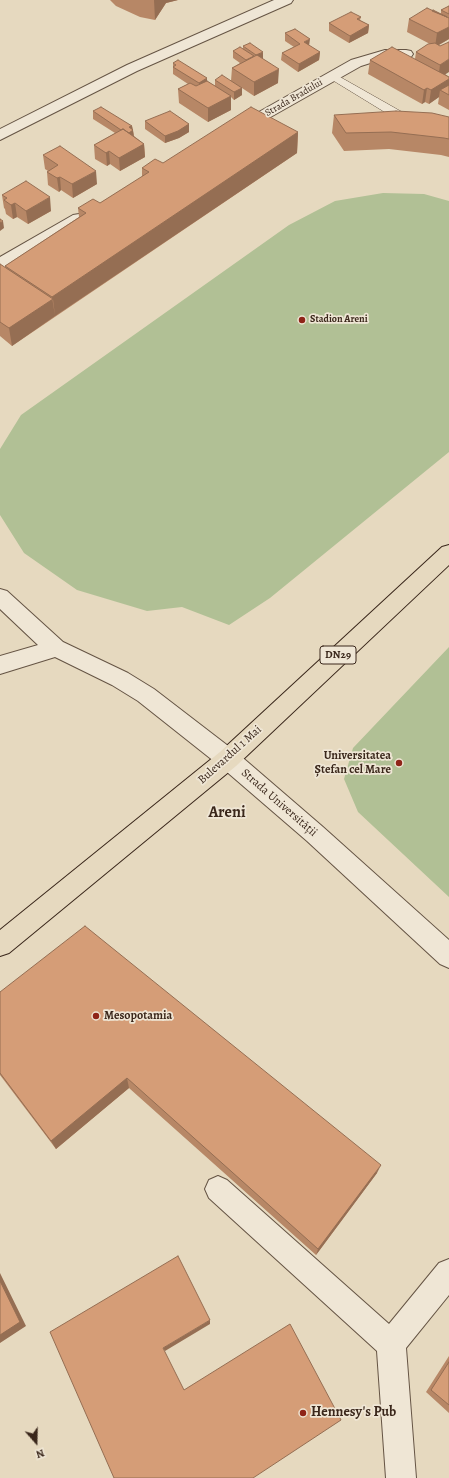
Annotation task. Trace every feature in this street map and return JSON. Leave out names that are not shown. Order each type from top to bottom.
[{"type":"main road","name":"Bulevardul 1 Mai","points":[[0,945],[228,759],[449,553]]},
{"type":"street","points":[[0,135],[132,68],[286,0]]},
{"type":"street","name":"Strada Bradului","points":[[229,134],[367,58],[385,54],[406,54]]},
{"type":"street","points":[[0,264],[90,213]]},
{"type":"street","name":"Strada Universității","points":[[0,597],[56,648],[120,679],[146,695],[228,759],[315,834],[449,956]]},
{"type":"street","points":[[0,665],[56,648]]},
{"type":"street","points":[[218,1189],[391,1344]]},
{"type":"street","points":[[401,1478],[391,1344],[449,1273]]},
{"type":"lane","points":[[333,76],[405,119],[449,128]]},
{"type":"green space","name":"Stadion Areni","points":[[383,193],[424,194],[449,201],[449,452],[270,598],[229,625],[182,607],[147,611],[77,590],[24,553],[0,515],[0,449],[21,415],[289,225],[335,201]]},
{"type":"green space","name":"Universitatea Ștefan cel Mare","points":[[449,647],[449,897],[358,812],[344,779],[353,748]]},
{"type":"building","points":[[449,6],[449,14],[441,10]]},
{"type":"building","points":[[427,8],[449,18],[449,27],[437,33],[409,19]]},
{"type":"building","points":[[433,10],[447,17],[432,11]]},
{"type":"building","points":[[351,12],[361,17],[357,19],[369,25],[350,36],[329,23]]},
{"type":"building","points":[[295,29],[310,39],[304,42],[320,52],[299,64],[282,53],[300,44],[285,33]]},
{"type":"building","points":[[449,42],[449,59],[440,65],[416,52],[428,44],[435,43],[440,46]]},
{"type":"building","points":[[250,43],[263,52],[256,55],[243,46]]},
{"type":"building","points":[[240,47],[254,56],[246,60],[233,51]]},
{"type":"building","points":[[392,47],[449,77],[449,79],[431,90],[427,88],[424,90],[370,60]]},
{"type":"building","points":[[257,55],[279,69],[254,82],[232,68]]},
{"type":"building","points":[[178,60],[207,78],[199,83],[173,67],[176,65],[173,63]]},
{"type":"building","points":[[222,75],[242,88],[234,92],[215,80]]},
{"type":"building","points":[[207,81],[231,96],[208,108],[178,89],[190,83],[196,86]]},
{"type":"building","points":[[449,85],[449,95],[440,90]]},
{"type":"building","points":[[101,107],[132,126],[129,127],[133,130],[129,133],[123,129],[121,130],[93,111]]},
{"type":"building","points":[[251,107],[298,132],[52,297],[5,266],[86,213],[78,208],[93,199],[100,203],[149,172],[142,168],[155,159],[163,163]]},
{"type":"building","points":[[170,111],[189,124],[178,131],[165,136],[145,121]]},
{"type":"building","points":[[396,111],[432,113],[449,117],[449,139],[391,132],[346,133],[334,115]]},
{"type":"building","points":[[123,129],[144,144],[119,158],[109,151],[106,153],[94,145]]},
{"type":"building","points":[[60,146],[96,171],[72,184],[47,172],[58,165],[43,155]]},
{"type":"building","points":[[26,181],[50,197],[26,211],[15,203],[11,205],[4,200],[7,198],[2,195]]},
{"type":"building","points":[[0,264],[53,299],[9,328],[0,322]]},
{"type":"building","points":[[85,926],[381,1165],[318,1249],[127,1078],[51,1141],[0,1073],[0,992]]},
{"type":"building","points":[[178,1256],[210,1320],[163,1348],[184,1390],[290,1324],[341,1420],[253,1478],[114,1478],[50,1332]]},
{"type":"building","points":[[0,1281],[20,1322],[0,1335]]},
{"type":"building","points":[[449,1362],[449,1405],[431,1390]]},
{"type":"place","name":"Stadion Areni","points":[[302,320]]},
{"type":"place","name":"Universitatea Ștefan cel Mare","points":[[399,763]]},
{"type":"place","name":"Mesopotamia","points":[[96,1016]]},
{"type":"place","name":"Hennesy's Pub","points":[[303,1413]]},
{"type":"district","name":"Areni","points":[[227,813]]}]
